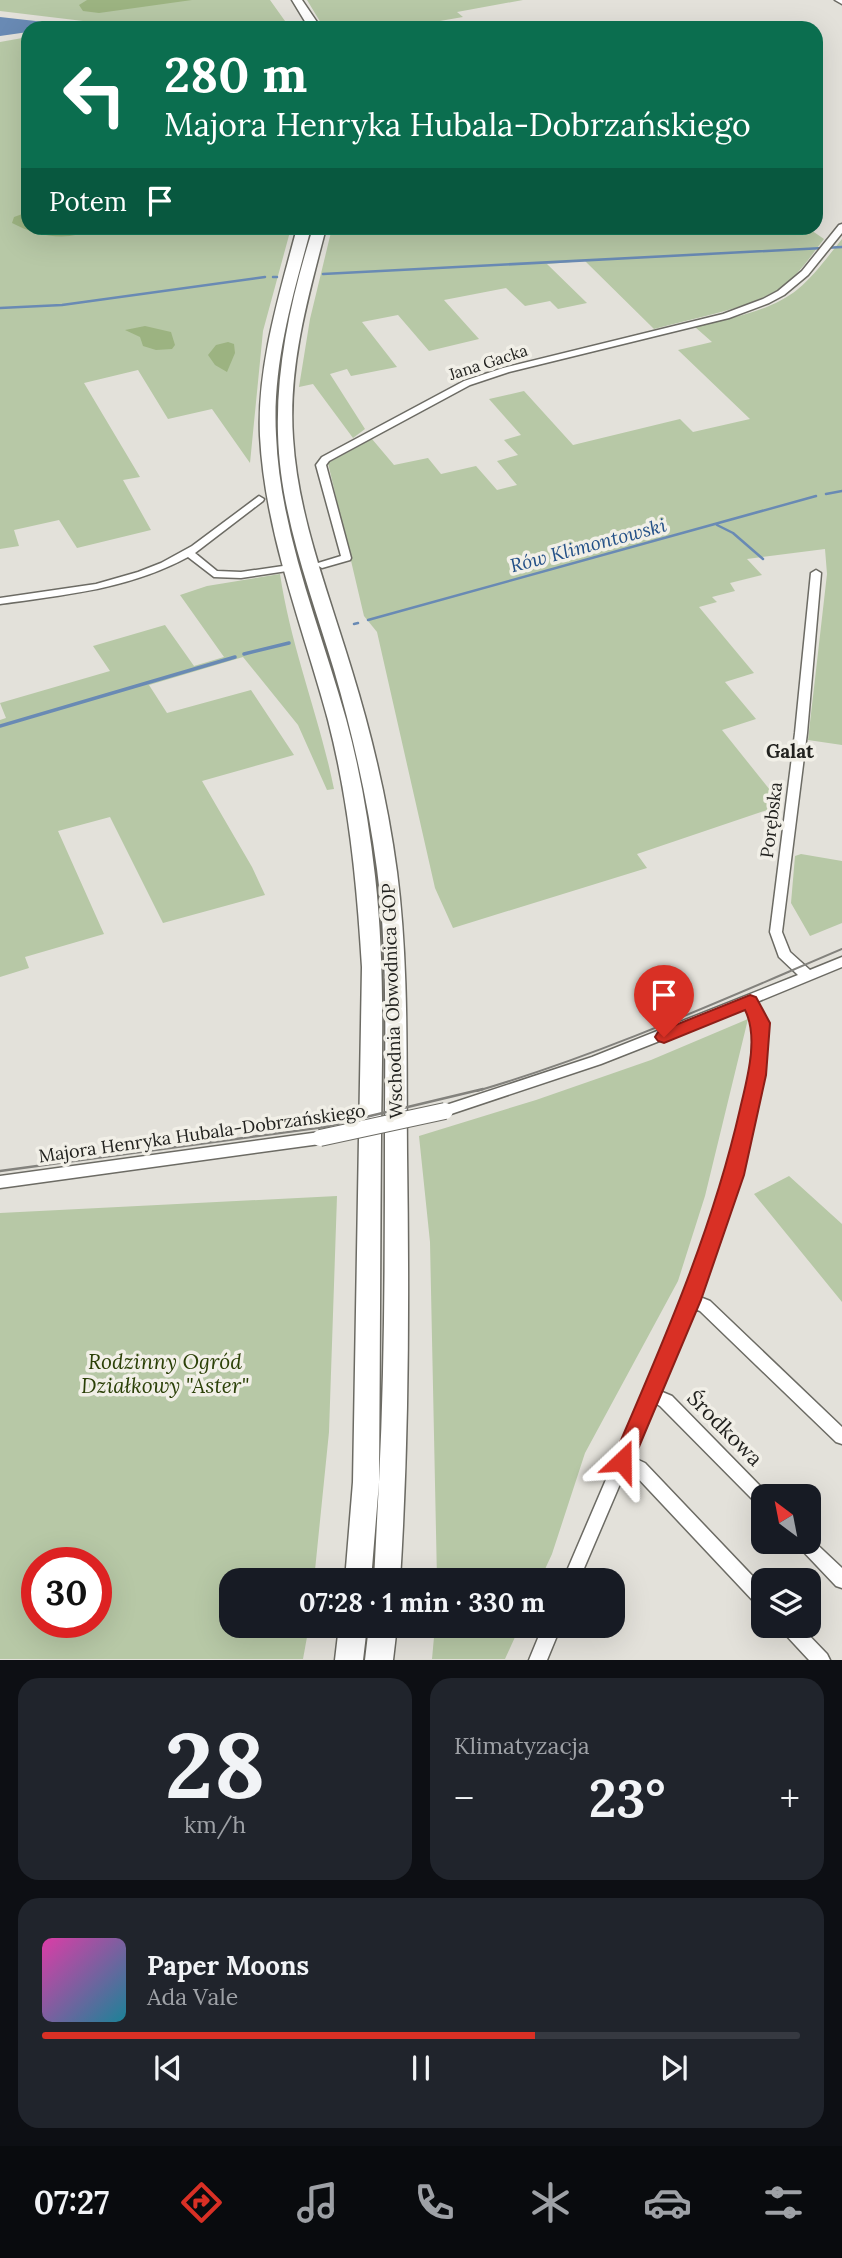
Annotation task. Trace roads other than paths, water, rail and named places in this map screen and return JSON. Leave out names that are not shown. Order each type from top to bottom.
[{"type":"highway","points":[[285,0],[298,21]]},
{"type":"highway","points":[[297,0],[310,21]]},
{"type":"highway","name":"Wschodnia Obwodnica GOP","points":[[302,235],[272,359],[268,436],[274,486],[290,554],[350,771],[362,833],[369,907],[372,981],[366,1482],[359,1568]]},
{"type":"highway","name":"Wschodnia Obwodnica GOP","points":[[317,235],[289,352],[285,430],[298,517],[353,706],[376,801],[391,905],[395,988],[396,1348],[393,1485],[388,1568]]},
{"type":"highway","points":[[349,1660],[352,1638]]},
{"type":"highway","points":[[379,1660],[382,1638]]},
{"type":"street","points":[[794,285],[842,227]]},
{"type":"street","name":"Jana Gacka","points":[[322,565],[341,562],[346,558],[321,465],[325,459],[467,383],[506,370],[726,316],[770,300],[794,285]]},
{"type":"street","points":[[0,601],[126,580],[189,552],[259,499]]},
{"type":"street","points":[[189,552],[214,574],[241,575],[283,569]]},
{"type":"street","name":"Porębska","points":[[808,976],[784,954],[776,932],[802,719],[816,573]]},
{"type":"street","name":"Majora Henryka Hubala-Dobrzańskiego","points":[[0,1182],[320,1138],[445,1111],[567,1074],[842,962]]},
{"type":"street","points":[[576,1568],[691,1300],[734,1175],[757,1075],[761,1023],[750,1001]]},
{"type":"street","points":[[691,1300],[705,1306],[842,1437]]},
{"type":"street","name":"Środkowa","points":[[651,1394],[666,1401],[751,1487]]},
{"type":"street","points":[[622,1461],[639,1468],[751,1586]]},
{"type":"street","points":[[817,1554],[842,1580]]},
{"type":"street","points":[[538,1660],[547,1638]]},
{"type":"street","points":[[800,1638],[821,1660]]},
{"type":"water","points":[[0,17],[35,21],[21,21],[21,33],[0,36]]},
{"type":"waterway","points":[[323,274],[842,247]]},
{"type":"waterway","points":[[0,308],[62,305],[265,277]]},
{"type":"waterway","name":"Rów Klimontowski","points":[[826,494],[842,491]]},
{"type":"waterway","name":"Rów Klimontowski","points":[[368,620],[816,496]]},
{"type":"waterway","points":[[717,525],[733,533],[763,559]]},
{"type":"waterway","name":"Rów Klimontowski","points":[[354,624],[358,623]]},
{"type":"waterway","name":"Rów Klimontowski","points":[[244,654],[289,643]]},
{"type":"waterway","name":"Rów Klimontowski","points":[[0,726],[235,657]]},
{"type":"tram line","points":[[477,1091],[616,1043],[842,949]]},
{"type":"tram line","points":[[0,1171],[324,1127],[483,1089]]},
{"type":"district","name":"Galat","points":[[790,751]]},
{"type":"park label","name":"Rodzinny Ogród Działkowy \"Aster\"","points":[[165,1373]]}]
